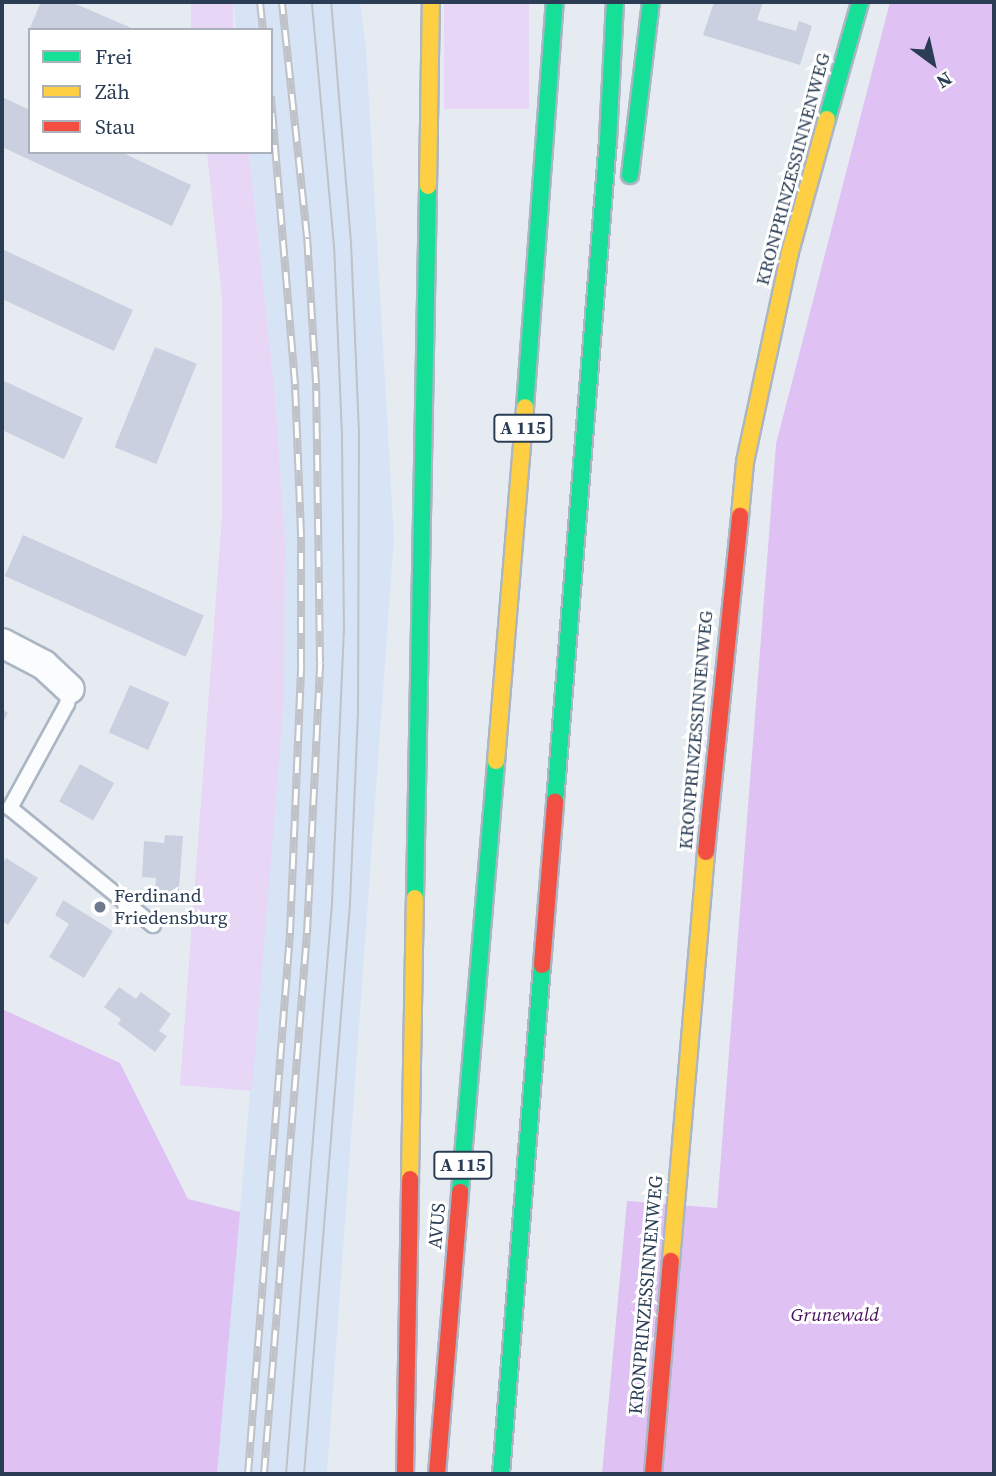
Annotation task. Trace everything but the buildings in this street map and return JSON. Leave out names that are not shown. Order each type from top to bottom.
[{"type":"main road","points":[[405,1474],[431,2]]},
{"type":"main road","name":"AVUS","points":[[437,1474],[545,166],[555,2]]},
{"type":"main road","points":[[501,1474],[608,140],[615,2]]},
{"type":"main road","points":[[628,189],[650,2]]},
{"type":"main road","name":"KRONPRINZESSINNENWEG","points":[[653,1474],[722,675],[745,462],[790,252],[860,2]]},
{"type":"main road","points":[[587,402],[608,356]]},
{"type":"street","points":[[2,643],[44,665],[70,689]]},
{"type":"lane","points":[[70,689],[66,704],[10,808],[153,925]]},
{"type":"shaded area","points":[[191,2],[233,2],[233,28],[191,28]]},
{"type":"shaded area","points":[[233,2],[360,2],[366,47],[394,538],[327,1474],[217,1474],[284,701],[285,542],[275,397],[249,154],[273,154],[273,28],[236,28]]},
{"type":"shaded area","points":[[444,2],[529,2],[529,109],[444,109]]},
{"type":"shaded area","points":[[207,154],[249,154],[275,397],[285,542],[284,701],[252,1091],[180,1085],[222,516],[222,298]]},
{"type":"green space","name":"Grunewald","points":[[890,2],[994,2],[994,1474],[602,1474],[627,1201],[717,1208],[776,444]]},
{"type":"green space","points":[[2,1009],[120,1063],[188,1199],[240,1212],[217,1474],[2,1474]]},
{"type":"tram line","points":[[286,1474],[332,903],[344,632],[342,435],[334,246],[312,2]]},
{"type":"tram line","points":[[304,1474],[350,903],[358,713],[359,433],[351,243],[331,2]]},
{"type":"railway","points":[[260,2],[263,28]]},
{"type":"railway","points":[[264,1474],[307,933],[320,663],[316,383],[307,237],[282,2]]},
{"type":"railway","points":[[248,1474],[290,933],[301,665],[301,534],[295,384],[273,120]]},
{"type":"traffic: fast","points":[[525,407],[555,2]]},
{"type":"traffic: fast","points":[[555,802],[608,140],[615,2]]},
{"type":"traffic: fast","points":[[630,175],[651,2]]},
{"type":"traffic: fast","points":[[827,119],[860,2]]},
{"type":"traffic: fast","points":[[415,898],[428,186]]},
{"type":"traffic: fast","points":[[460,1192],[496,761]]},
{"type":"traffic: fast","points":[[501,1474],[542,965]]},
{"type":"traffic: slow","points":[[428,186],[431,2]]},
{"type":"traffic: slow","points":[[740,516],[745,462],[790,252],[827,119]]},
{"type":"traffic: slow","points":[[496,761],[525,407]]},
{"type":"traffic: slow","points":[[671,1261],[706,852]]},
{"type":"traffic: slow","points":[[410,1179],[415,898]]},
{"type":"traffic: jam","points":[[706,852],[740,516]]},
{"type":"traffic: jam","points":[[542,965],[555,802]]},
{"type":"traffic: jam","points":[[405,1474],[410,1179]]},
{"type":"traffic: jam","points":[[437,1474],[460,1192]]},
{"type":"traffic: jam","points":[[653,1474],[671,1261]]},
{"type":"place","name":"Ferdinand Friedensburg","points":[[100,907]]}]
